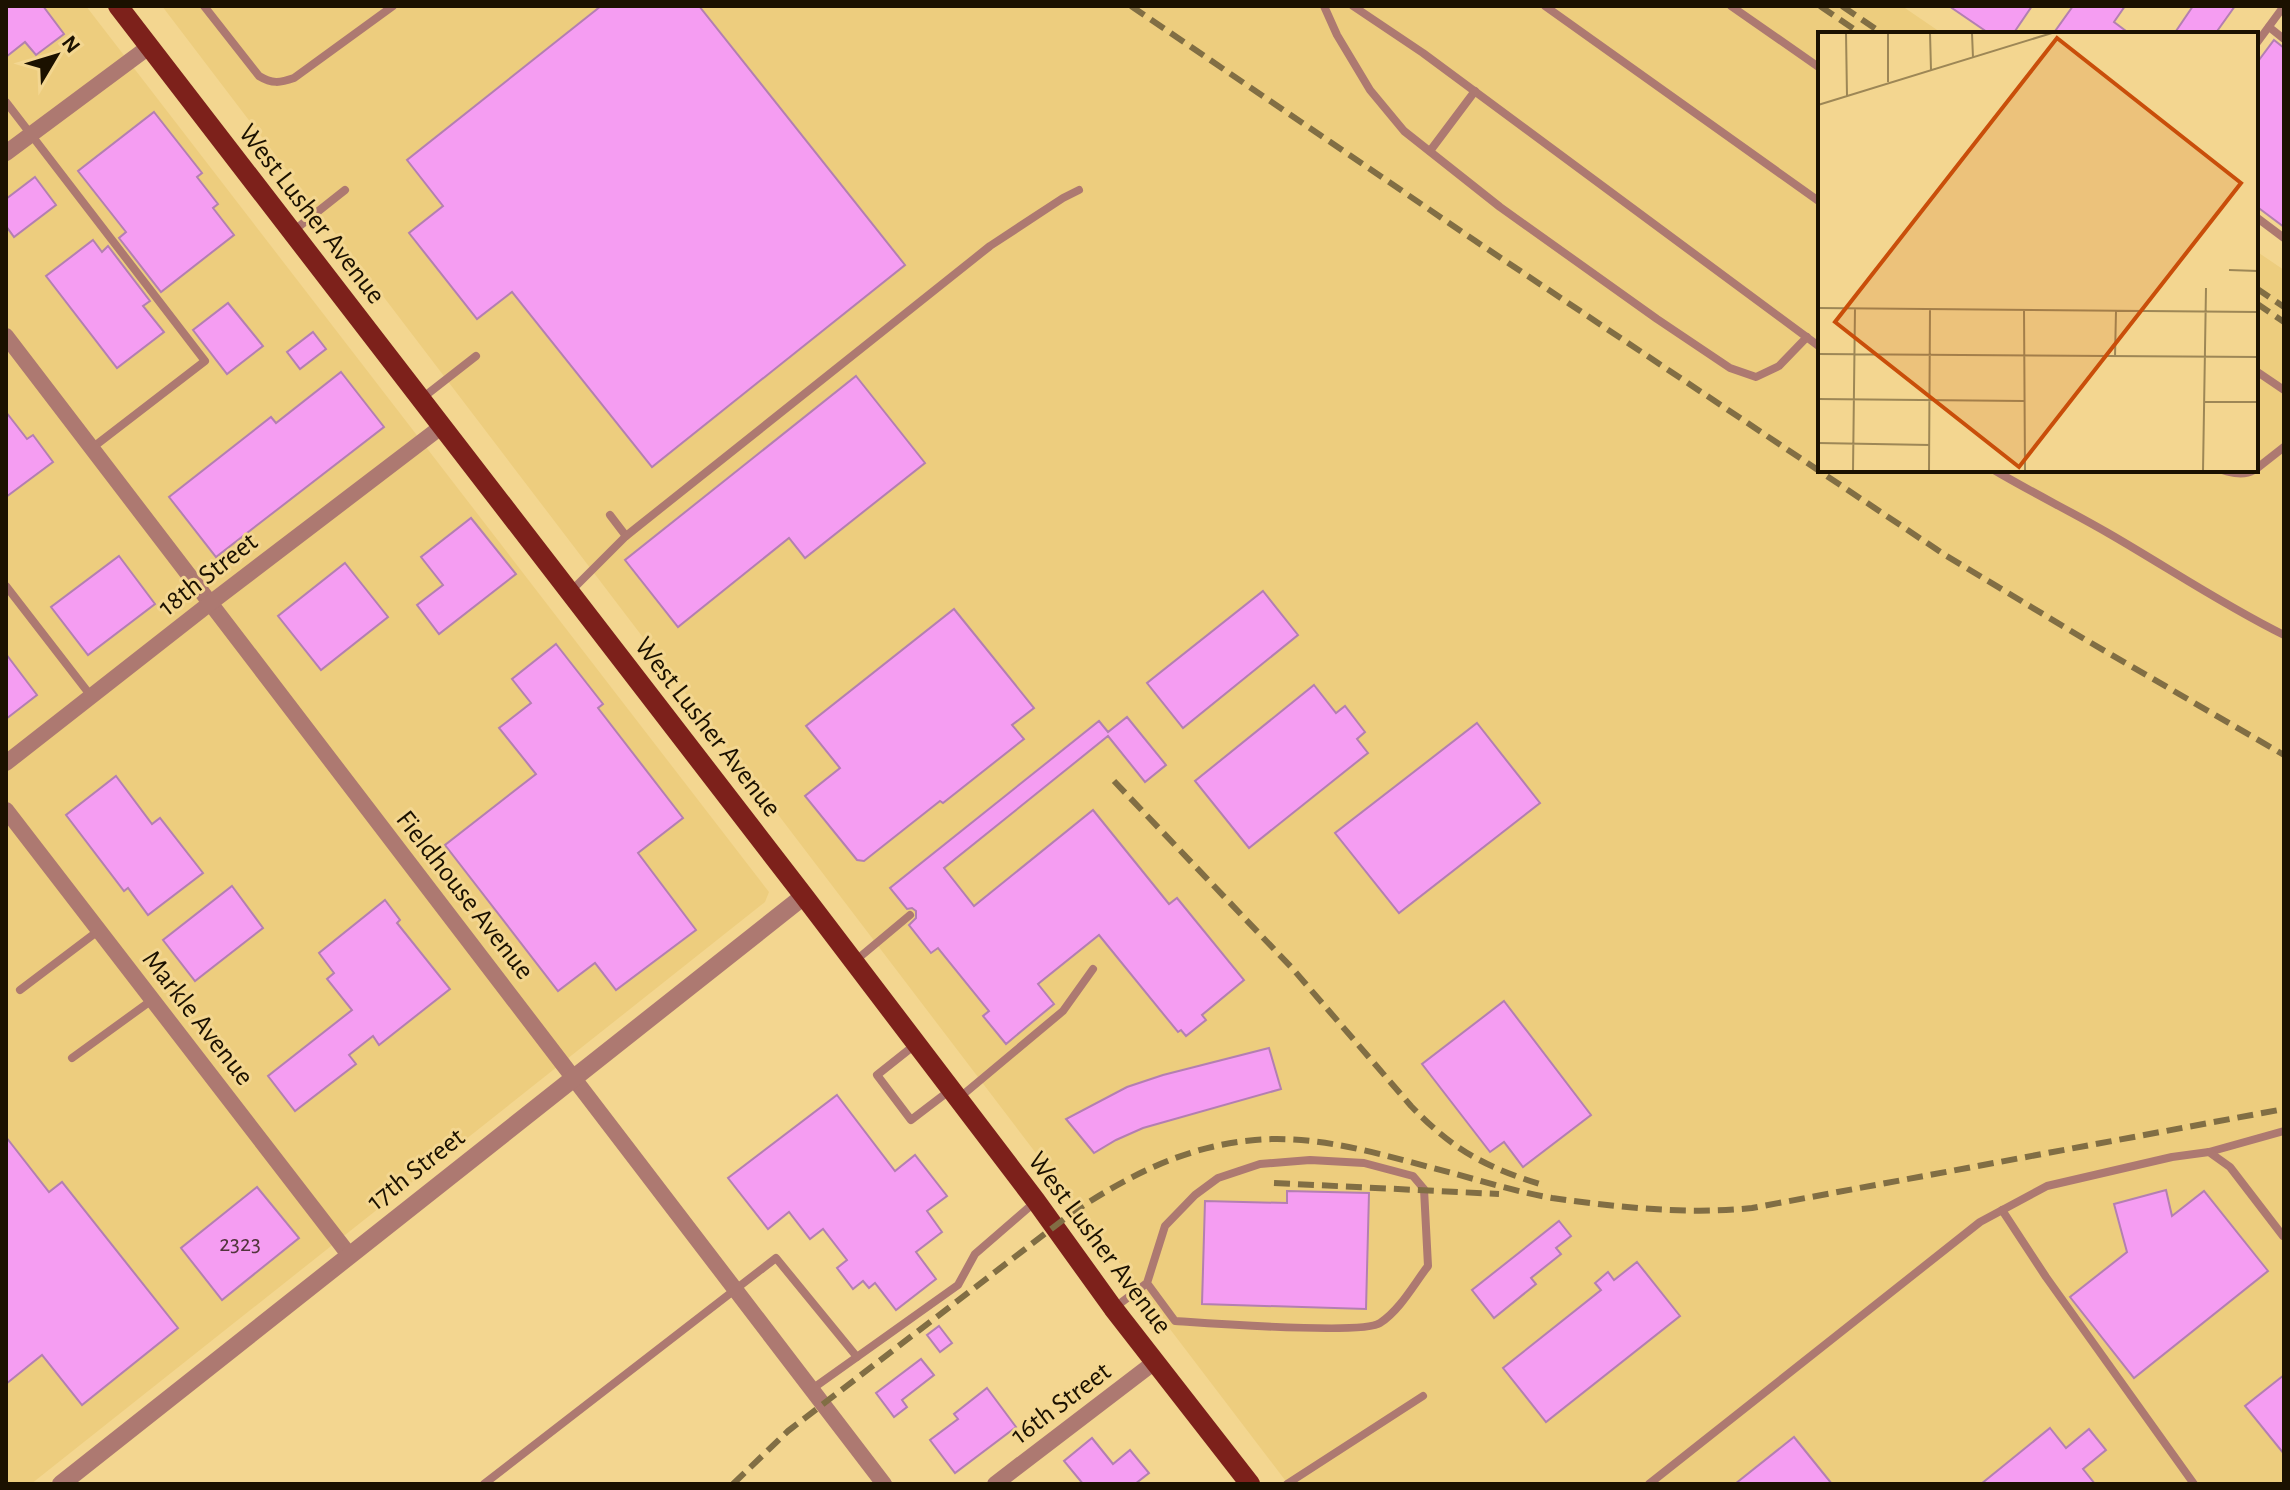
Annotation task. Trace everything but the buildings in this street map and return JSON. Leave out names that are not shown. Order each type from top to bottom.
[{"type":"main road","name":"West Lusher Avenue","points":[[123,8],[1250,1484]]},
{"type":"street","points":[[6,153],[150,46]]},
{"type":"street","name":"Fieldhouse Avenue","points":[[6,336],[884,1484]]},
{"type":"street","name":"18th Street","points":[[6,763],[441,427]]},
{"type":"street","name":"Markle Avenue","points":[[6,810],[350,1256]]},
{"type":"street","name":"17th Street","points":[[61,1484],[804,896]]},
{"type":"street","name":"16th Street","points":[[995,1484],[1156,1361]]},
{"type":"lane","points":[[204,6],[259,76],[281,83],[294,78],[393,6]]},
{"type":"lane","points":[[1324,6],[1337,35],[1370,90],[1404,131],[1500,207],[1657,319],[1730,368],[1756,377],[1779,366],[1807,337]]},
{"type":"lane","points":[[1353,6],[1475,91],[1818,345]]},
{"type":"lane","points":[[1545,6],[1818,201]]},
{"type":"lane","points":[[1731,6],[1818,67]]},
{"type":"lane","points":[[2258,41],[2284,6]]},
{"type":"lane","points":[[2269,27],[2284,39]]},
{"type":"lane","points":[[1430,151],[1475,91]]},
{"type":"lane","points":[[6,102],[205,361],[92,448]]},
{"type":"lane","points":[[292,232],[345,190]]},
{"type":"lane","points":[[570,592],[626,536],[990,246],[1079,190]]},
{"type":"lane","points":[[2258,218],[2284,238]]},
{"type":"lane","points":[[420,399],[476,356]]},
{"type":"lane","points":[[2258,372],[2284,390]]},
{"type":"lane","points":[[2258,467],[2284,447]]},
{"type":"lane","points":[[1998,472],[2107,532],[2244,615],[2284,635]]},
{"type":"lane","points":[[2228,472],[2250,472]]},
{"type":"lane","points":[[610,515],[626,536]]},
{"type":"lane","points":[[6,586],[91,696]]},
{"type":"lane","points":[[854,962],[910,915]]},
{"type":"lane","points":[[20,990],[99,931]]},
{"type":"lane","points":[[916,1043],[877,1075],[911,1120],[955,1094],[1063,1011],[1093,969]]},
{"type":"lane","points":[[72,1058],[152,999]]},
{"type":"lane","points":[[1649,1484],[1980,1222],[2047,1186],[2172,1157],[2209,1152],[2284,1131]]},
{"type":"lane","points":[[2209,1152],[2230,1167],[2283,1236]]},
{"type":"lane","points":[[1113,1308],[1147,1283],[1165,1226],[1195,1195],[1218,1178],[1260,1164],[1310,1160],[1364,1163],[1413,1176],[1424,1189],[1428,1266],[1392,1313],[1378,1326],[1243,1326],[1175,1321],[1147,1283]]},
{"type":"lane","points":[[812,1389],[958,1285],[975,1254],[1036,1201]]},
{"type":"lane","points":[[2002,1210],[2046,1277],[2194,1484]]},
{"type":"lane","points":[[484,1484],[776,1258],[857,1357]]},
{"type":"lane","points":[[1287,1484],[1423,1396]]},
{"type":"shaded area","points":[[6,6],[86,6],[769,892],[765,902],[31,1484],[6,1484]]},
{"type":"shaded area","points":[[162,6],[1902,6],[1940,32],[1818,32],[1818,472],[2258,472],[2258,252],[2284,270],[2284,1484],[1288,1484]]},
{"type":"railway","points":[[1131,6],[1818,470]]},
{"type":"railway","points":[[1820,6],[1858,32]]},
{"type":"railway","points":[[1842,6],[1880,32]]},
{"type":"railway","points":[[2258,289],[2284,307]]},
{"type":"railway","points":[[2258,304],[2284,322]]},
{"type":"railway","points":[[1821,472],[1945,555],[2284,755]]},
{"type":"railway","points":[[1114,781],[1292,968],[1427,1122],[1472,1156],[1546,1186]]},
{"type":"railway","points":[[733,1484],[788,1431],[1072,1213],[1115,1186],[1159,1164],[1205,1149],[1255,1140],[1305,1140],[1379,1154],[1552,1198],[1702,1211],[1752,1208],[2284,1109]]},
{"type":"railway","points":[[1274,1183],[1499,1194]]}]
